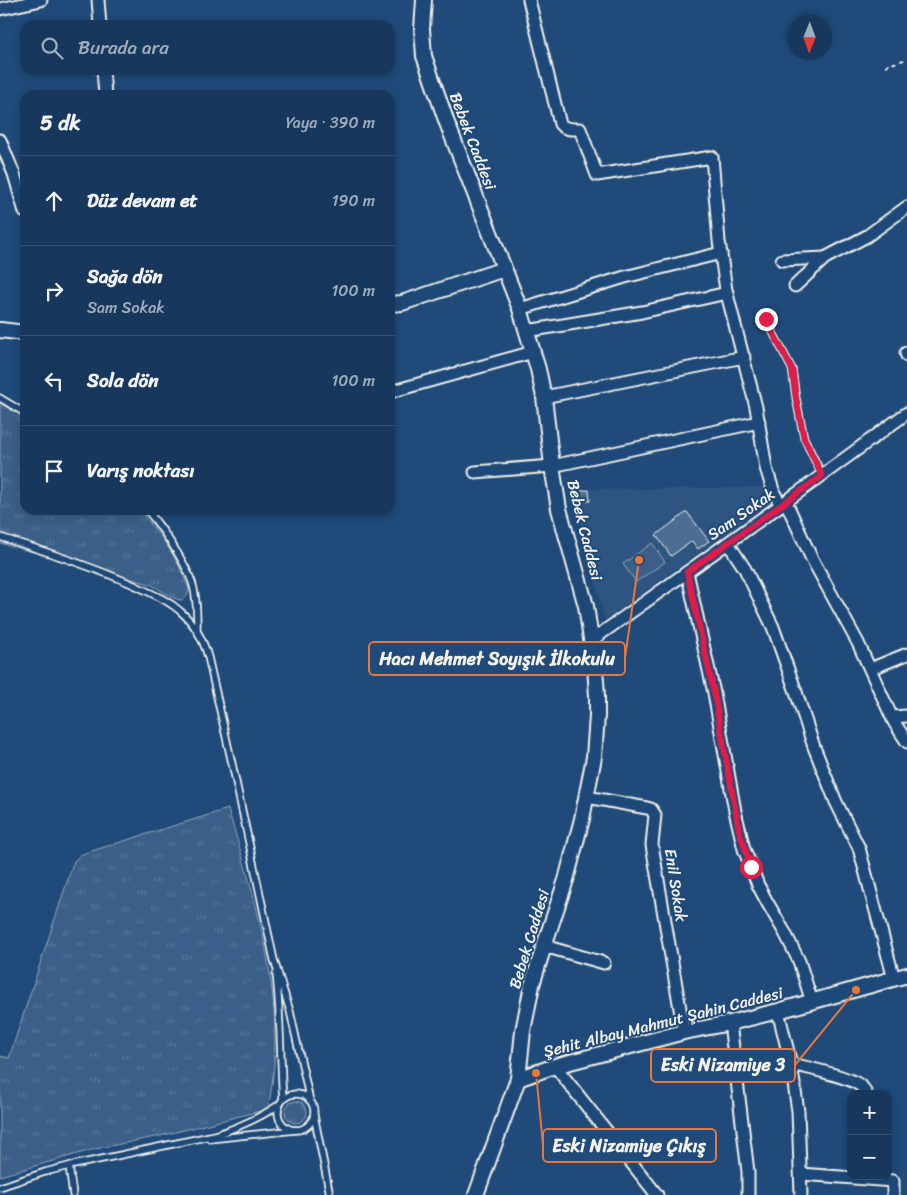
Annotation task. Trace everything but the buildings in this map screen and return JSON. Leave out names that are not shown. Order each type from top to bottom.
[{"type":"street","points":[[0,8],[40,0]]},
{"type":"street","points":[[98,0],[100,20]]},
{"type":"street","points":[[417,0],[422,29]]},
{"type":"street","name":"Bebek Caddesi","points":[[424,0],[422,29],[424,56],[446,123],[520,309],[533,352],[544,397],[559,509],[586,606],[595,666],[597,716],[594,757],[587,797],[575,850],[532,985],[527,1008],[518,1079]]},
{"type":"street","points":[[529,0],[560,124],[567,128],[580,129],[597,175],[712,157],[721,253],[727,293],[756,408],[766,468],[774,493],[783,504],[858,643],[892,718],[907,742]]},
{"type":"street","points":[[103,75],[104,90]]},
{"type":"street","points":[[0,140],[20,195]]},
{"type":"street","points":[[795,286],[825,258],[867,236],[907,207]]},
{"type":"street","points":[[520,309],[626,277],[721,253]]},
{"type":"street","points":[[782,260],[825,258]]},
{"type":"street","points":[[395,304],[402,303],[504,270]]},
{"type":"street","points":[[527,331],[642,312],[727,293]]},
{"type":"street","points":[[0,330],[20,332]]},
{"type":"street","points":[[395,391],[533,352]]},
{"type":"street","points":[[544,397],[744,357]]},
{"type":"street","name":"Sam Sokak","points":[[592,640],[907,413]]},
{"type":"street","points":[[476,472],[552,466],[759,422]]},
{"type":"street","points":[[728,542],[745,569],[773,627],[814,747],[836,802],[859,848],[900,977]]},
{"type":"street","points":[[687,572],[714,693],[735,811],[744,849],[758,885],[799,961],[812,1002]]},
{"type":"street","points":[[870,669],[907,654]]},
{"type":"street","points":[[892,718],[907,716]]},
{"type":"street","name":"Enil Sokak","points":[[587,797],[647,808],[655,815],[652,845],[684,1032]]},
{"type":"street","points":[[544,946],[604,963]]},
{"type":"street","name":"Şehit Albay Mahmut Şahin Caddesi","points":[[518,1079],[555,1066],[684,1032],[778,1011],[900,977]]},
{"type":"street","points":[[778,1011],[791,1064],[798,1111],[801,1195]]},
{"type":"street","points":[[730,1023],[748,1172],[748,1195]]},
{"type":"street","points":[[791,1064],[811,1068],[846,1080],[861,1086],[864,1090]]},
{"type":"street","points":[[555,1066],[657,1195]]},
{"type":"street","points":[[476,1195],[518,1079]]},
{"type":"street","points":[[801,1174],[893,1180],[893,1195]]},
{"type":"lane","points":[[766,319],[792,369],[804,438],[822,476]]},
{"type":"lane","points":[[0,398],[20,410]]},
{"type":"lane","points":[[150,515],[188,573],[195,598],[197,631]]},
{"type":"lane","points":[[0,537],[108,574],[166,600],[180,611],[202,639],[234,768],[274,960],[290,1011],[312,1106],[330,1195]]},
{"type":"lane","points":[[274,960],[280,1016],[282,1102],[279,1114],[282,1124],[296,1130]]},
{"type":"lane","points":[[0,1187],[45,1172],[110,1156],[216,1135],[252,1121],[292,1095],[306,1098],[310,1101]]},
{"type":"lane","points":[[186,1142],[296,1130],[305,1128],[314,1115]]},
{"type":"lane","points":[[69,1166],[73,1195]]},
{"type":"path","points":[[885,66],[907,59]]},
{"type":"shaded area","points":[[767,487],[773,499],[605,620],[572,490]]},
{"type":"green space","points":[[0,403],[20,415],[20,515],[143,515],[174,556],[189,589],[185,598],[180,600],[149,584],[0,543]]},
{"type":"green space","points":[[652,543],[665,562],[636,582],[623,564]]},
{"type":"green space","points":[[228,809],[259,920],[272,994],[275,1031],[274,1070],[268,1109],[160,1136],[95,1149],[0,1176],[0,1056],[9,1058],[74,861],[85,853]]},
{"type":"green space","points":[[296,1101],[304,1104],[307,1112],[304,1120],[296,1123],[288,1120],[285,1112],[288,1104]]},
{"type":"place","name":"Hacı Mehmet Soyışık İlkokulu","points":[[639,560]]},
{"type":"place","name":"Eski Nizamiye 3","points":[[856,990]]},
{"type":"place","name":"Eski Nizamiye Çıkış","points":[[536,1073]]},
{"type":"route","points":[[751,867],[739,830],[714,693],[687,572],[822,476],[804,438],[792,369],[766,319]]}]
